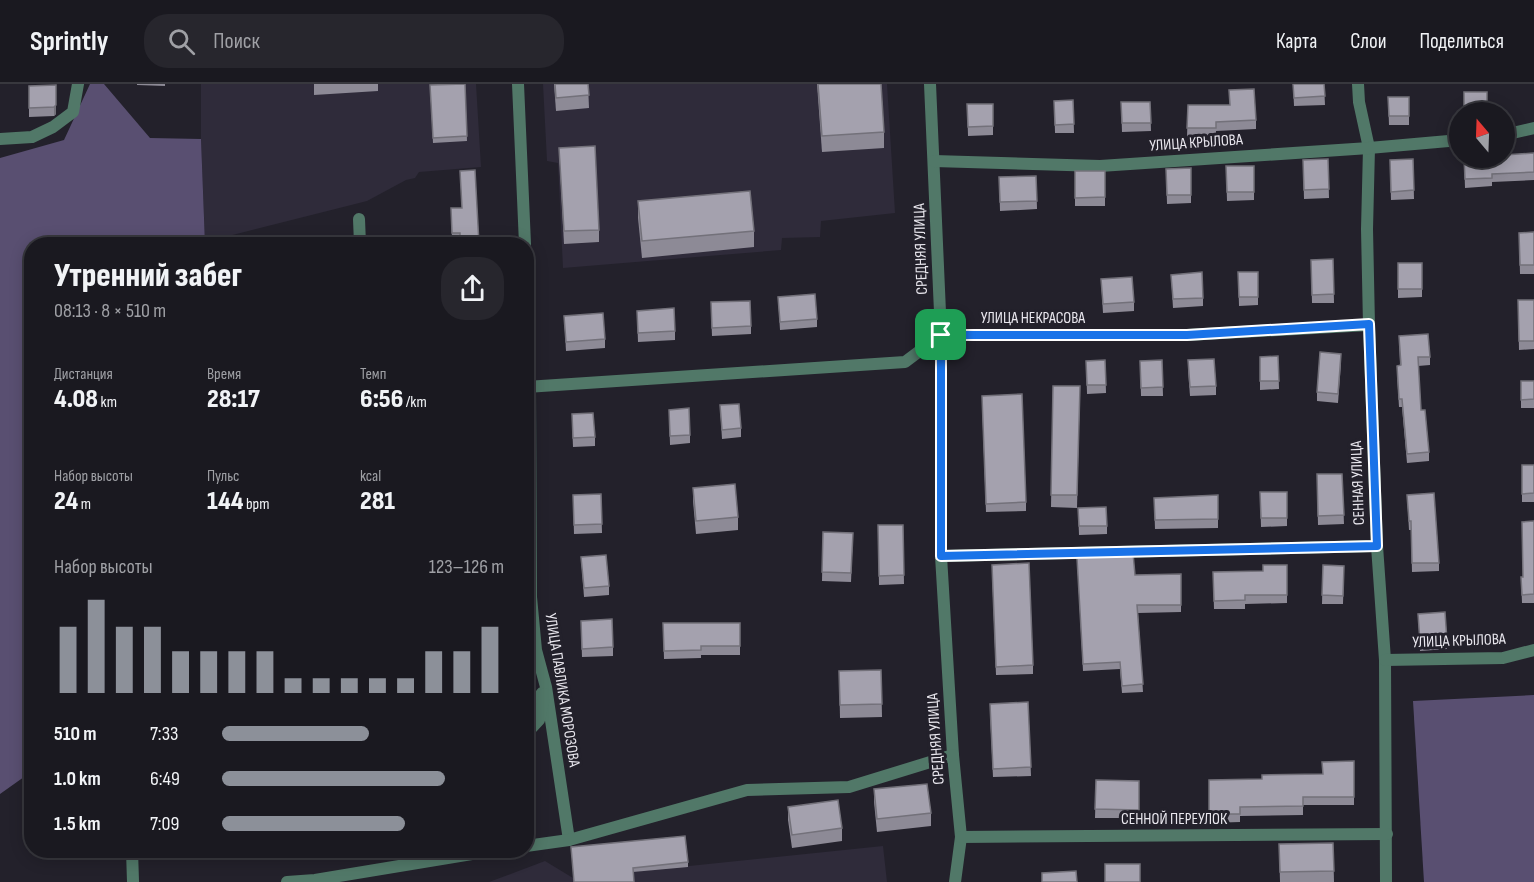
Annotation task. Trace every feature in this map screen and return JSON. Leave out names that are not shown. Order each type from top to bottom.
[{"type":"street","points":[[0,139],[32,137],[53,127],[73,112],[78,84]]},
{"type":"street","points":[[518,84],[525,237]]},
{"type":"street","name":"СРЕДНЯЯ УЛИЦА","points":[[930,84],[941,335],[941,556],[953,755],[961,837],[955,882]]},
{"type":"street","name":"СЕННАЯ УЛИЦА","points":[[1358,84],[1359,102],[1369,148],[1367,229],[1369,324],[1377,546],[1385,660],[1386,882]]},
{"type":"street","points":[[1515,132],[1534,128]]},
{"type":"street","name":"УЛИЦА КРЫЛОВА","points":[[934,161],[1100,166],[1449,141]]},
{"type":"street","points":[[359,219],[360,237]]},
{"type":"street","name":"УЛИЦА НЕКРАСОВА","points":[[941,335],[1187,335],[1369,324]]},
{"type":"street","points":[[534,387],[905,362],[941,335]]},
{"type":"street","points":[[941,556],[1377,546]]},
{"type":"street","name":"УЛИЦА ПАВЛИКА МОРОЗОВА","points":[[534,629],[536,650],[546,687],[568,840]]},
{"type":"street","name":"УЛИЦА КРЫЛОВА","points":[[1385,660],[1503,658],[1534,650]]},
{"type":"street","points":[[534,704],[546,687]]},
{"type":"street","points":[[534,725],[539,720],[546,687]]},
{"type":"street","points":[[534,845],[568,840],[747,790],[849,787],[953,755]]},
{"type":"street","name":"СЕННОЙ ПЕРЕУЛОК","points":[[961,837],[1387,834]]},
{"type":"street","points":[[132,858],[133,882]]},
{"type":"street","points":[[426,861],[430,858]]},
{"type":"street","points":[[287,882],[315,881],[445,858]]},
{"type":"shaded area","points":[[90,84],[104,84],[150,138],[201,139],[205,237],[24,237],[24,777],[0,794],[0,158],[64,140]]},
{"type":"shaded area","points":[[201,84],[476,84],[481,167],[419,172],[415,178],[406,180],[367,201],[225,237],[205,237]]},
{"type":"shaded area","points":[[543,84],[887,84],[895,213],[821,221],[820,237],[782,238],[781,250],[563,268],[558,163],[547,161]]},
{"type":"shaded area","points":[[1534,695],[1534,882],[1424,882],[1413,701]]},
{"type":"shaded area","points":[[883,846],[887,882],[489,882],[545,861],[573,878]]},
{"type":"building","points":[[465,84],[467,136],[433,138],[430,85]]},
{"type":"building","points":[[555,84],[588,84],[589,95],[556,98]]},
{"type":"building","points":[[818,84],[881,84],[884,132],[822,136]]},
{"type":"building","points":[[1293,84],[1324,84],[1325,96],[1294,98]]},
{"type":"building","points":[[56,85],[56,105],[54,107],[29,108],[29,86]]},
{"type":"building","points":[[1254,89],[1256,120],[1216,122],[1216,128],[1187,128],[1188,105],[1230,105],[1229,90]]},
{"type":"building","points":[[1464,92],[1487,92],[1487,102],[1464,102]]},
{"type":"building","points":[[1388,97],[1409,97],[1409,116],[1389,116]]},
{"type":"building","points":[[1073,100],[1074,124],[1055,125],[1054,101]]},
{"type":"building","points":[[1121,102],[1150,102],[1151,123],[1122,123]]},
{"type":"building","points":[[967,104],[993,104],[993,126],[968,127]]},
{"type":"building","points":[[595,146],[599,230],[564,231],[559,148]]},
{"type":"building","points":[[1534,153],[1534,172],[1492,174],[1492,178],[1465,179],[1464,168],[1515,168],[1515,154]]},
{"type":"building","points":[[1328,159],[1329,189],[1304,190],[1303,160]]},
{"type":"building","points":[[1413,159],[1414,190],[1391,192],[1390,160]]},
{"type":"building","points":[[1226,166],[1254,166],[1254,192],[1227,192]]},
{"type":"building","points":[[1191,168],[1191,195],[1167,195],[1166,169]]},
{"type":"building","points":[[475,170],[479,237],[460,237],[460,233],[452,233],[451,208],[462,208],[460,171]]},
{"type":"building","points":[[1075,171],[1105,171],[1105,197],[1075,198]]},
{"type":"building","points":[[1036,176],[1037,201],[1000,202],[999,177]]},
{"type":"building","points":[[750,191],[754,231],[642,241],[638,201]]},
{"type":"building","points":[[1534,232],[1534,265],[1520,265],[1519,233]]},
{"type":"building","points":[[1333,259],[1334,294],[1312,295],[1311,260]]},
{"type":"building","points":[[1398,263],[1422,263],[1422,289],[1398,289]]},
{"type":"building","points":[[1202,272],[1203,298],[1173,299],[1171,275]]},
{"type":"building","points":[[1238,272],[1258,272],[1258,297],[1239,297]]},
{"type":"building","points":[[1132,277],[1134,302],[1103,304],[1101,279]]},
{"type":"building","points":[[815,294],[817,319],[780,322],[778,297]]},
{"type":"building","points":[[1518,300],[1534,300],[1534,341],[1519,341]]},
{"type":"building","points":[[750,301],[751,326],[712,328],[711,302]]},
{"type":"building","points":[[674,308],[675,331],[638,333],[637,311]]},
{"type":"building","points":[[603,313],[605,339],[566,342],[564,316]]},
{"type":"building","points":[[1428,334],[1430,357],[1418,357],[1421,410],[1425,410],[1429,452],[1407,454],[1402,399],[1399,399],[1397,366],[1401,365],[1399,336]]},
{"type":"building","points":[[1320,352],[1341,354],[1338,394],[1317,392]]},
{"type":"building","points":[[1278,356],[1279,381],[1260,381],[1260,357]]},
{"type":"building","points":[[1214,359],[1216,386],[1190,387],[1188,360]]},
{"type":"building","points":[[1105,360],[1106,385],[1087,385],[1086,361]]},
{"type":"building","points":[[1162,360],[1163,387],[1141,388],[1140,361]]},
{"type":"building","points":[[1521,381],[1534,381],[1534,399],[1521,400]]},
{"type":"building","points":[[1053,386],[1080,386],[1077,495],[1051,495]]},
{"type":"building","points":[[1022,394],[1026,502],[986,504],[982,396]]},
{"type":"building","points":[[739,404],[741,428],[722,430],[720,405]]},
{"type":"building","points":[[689,408],[690,435],[670,436],[669,410]]},
{"type":"building","points":[[593,413],[595,437],[573,438],[572,414]]},
{"type":"building","points":[[1522,465],[1534,465],[1534,493],[1522,494]]},
{"type":"building","points":[[1317,474],[1342,474],[1344,515],[1318,516]]},
{"type":"building","points":[[735,484],[738,517],[696,521],[693,488]]},
{"type":"building","points":[[1260,492],[1287,492],[1287,518],[1261,518]]},
{"type":"building","points":[[1434,493],[1439,563],[1412,563],[1411,521],[1409,521],[1407,495]]},
{"type":"building","points":[[601,494],[602,524],[574,525],[573,495]]},
{"type":"building","points":[[1218,495],[1218,519],[1155,520],[1154,498]]},
{"type":"building","points":[[1106,507],[1107,526],[1079,526],[1078,508]]},
{"type":"building","points":[[1534,521],[1534,594],[1522,595],[1522,522]]},
{"type":"building","points":[[878,525],[903,525],[904,575],[879,576]]},
{"type":"building","points":[[823,532],[853,533],[851,573],[822,572]]},
{"type":"building","points":[[1133,553],[1135,575],[1181,574],[1181,605],[1137,605],[1143,684],[1122,686],[1120,662],[1083,664],[1077,558]]},
{"type":"building","points":[[606,555],[609,586],[584,588],[581,557]]},
{"type":"building","points":[[1029,563],[1033,665],[996,667],[992,565]]},
{"type":"building","points":[[1263,565],[1287,565],[1287,595],[1245,595],[1245,600],[1214,601],[1213,572],[1263,571]]},
{"type":"building","points":[[1323,565],[1344,566],[1343,596],[1322,595]]},
{"type":"building","points":[[1445,612],[1447,641],[1420,642],[1418,614]]},
{"type":"building","points":[[612,619],[613,647],[582,649],[581,621]]},
{"type":"building","points":[[663,623],[740,623],[740,646],[701,646],[701,650],[664,651]]},
{"type":"building","points":[[881,670],[882,704],[840,705],[839,671]]},
{"type":"building","points":[[1028,702],[1031,767],[993,769],[990,704]]},
{"type":"building","points":[[1354,761],[1354,797],[1303,797],[1303,806],[1240,807],[1240,814],[1209,814],[1209,780],[1262,779],[1262,775],[1323,774],[1322,762]]},
{"type":"building","points":[[1096,780],[1139,781],[1139,810],[1095,809]]},
{"type":"building","points":[[927,784],[931,813],[877,819],[874,789]]},
{"type":"building","points":[[838,800],[842,828],[792,835],[788,807]]},
{"type":"building","points":[[685,836],[688,862],[633,868],[634,882],[574,882],[571,847]]},
{"type":"building","points":[[1333,843],[1334,871],[1280,872],[1279,844]]},
{"type":"building","points":[[1105,864],[1140,864],[1140,882],[1105,882]]},
{"type":"building","points":[[1076,871],[1077,882],[1042,882],[1042,873]]},
{"type":"route","points":[[1369,324],[1377,546],[941,556],[941,335],[1187,335],[1369,324]]}]
